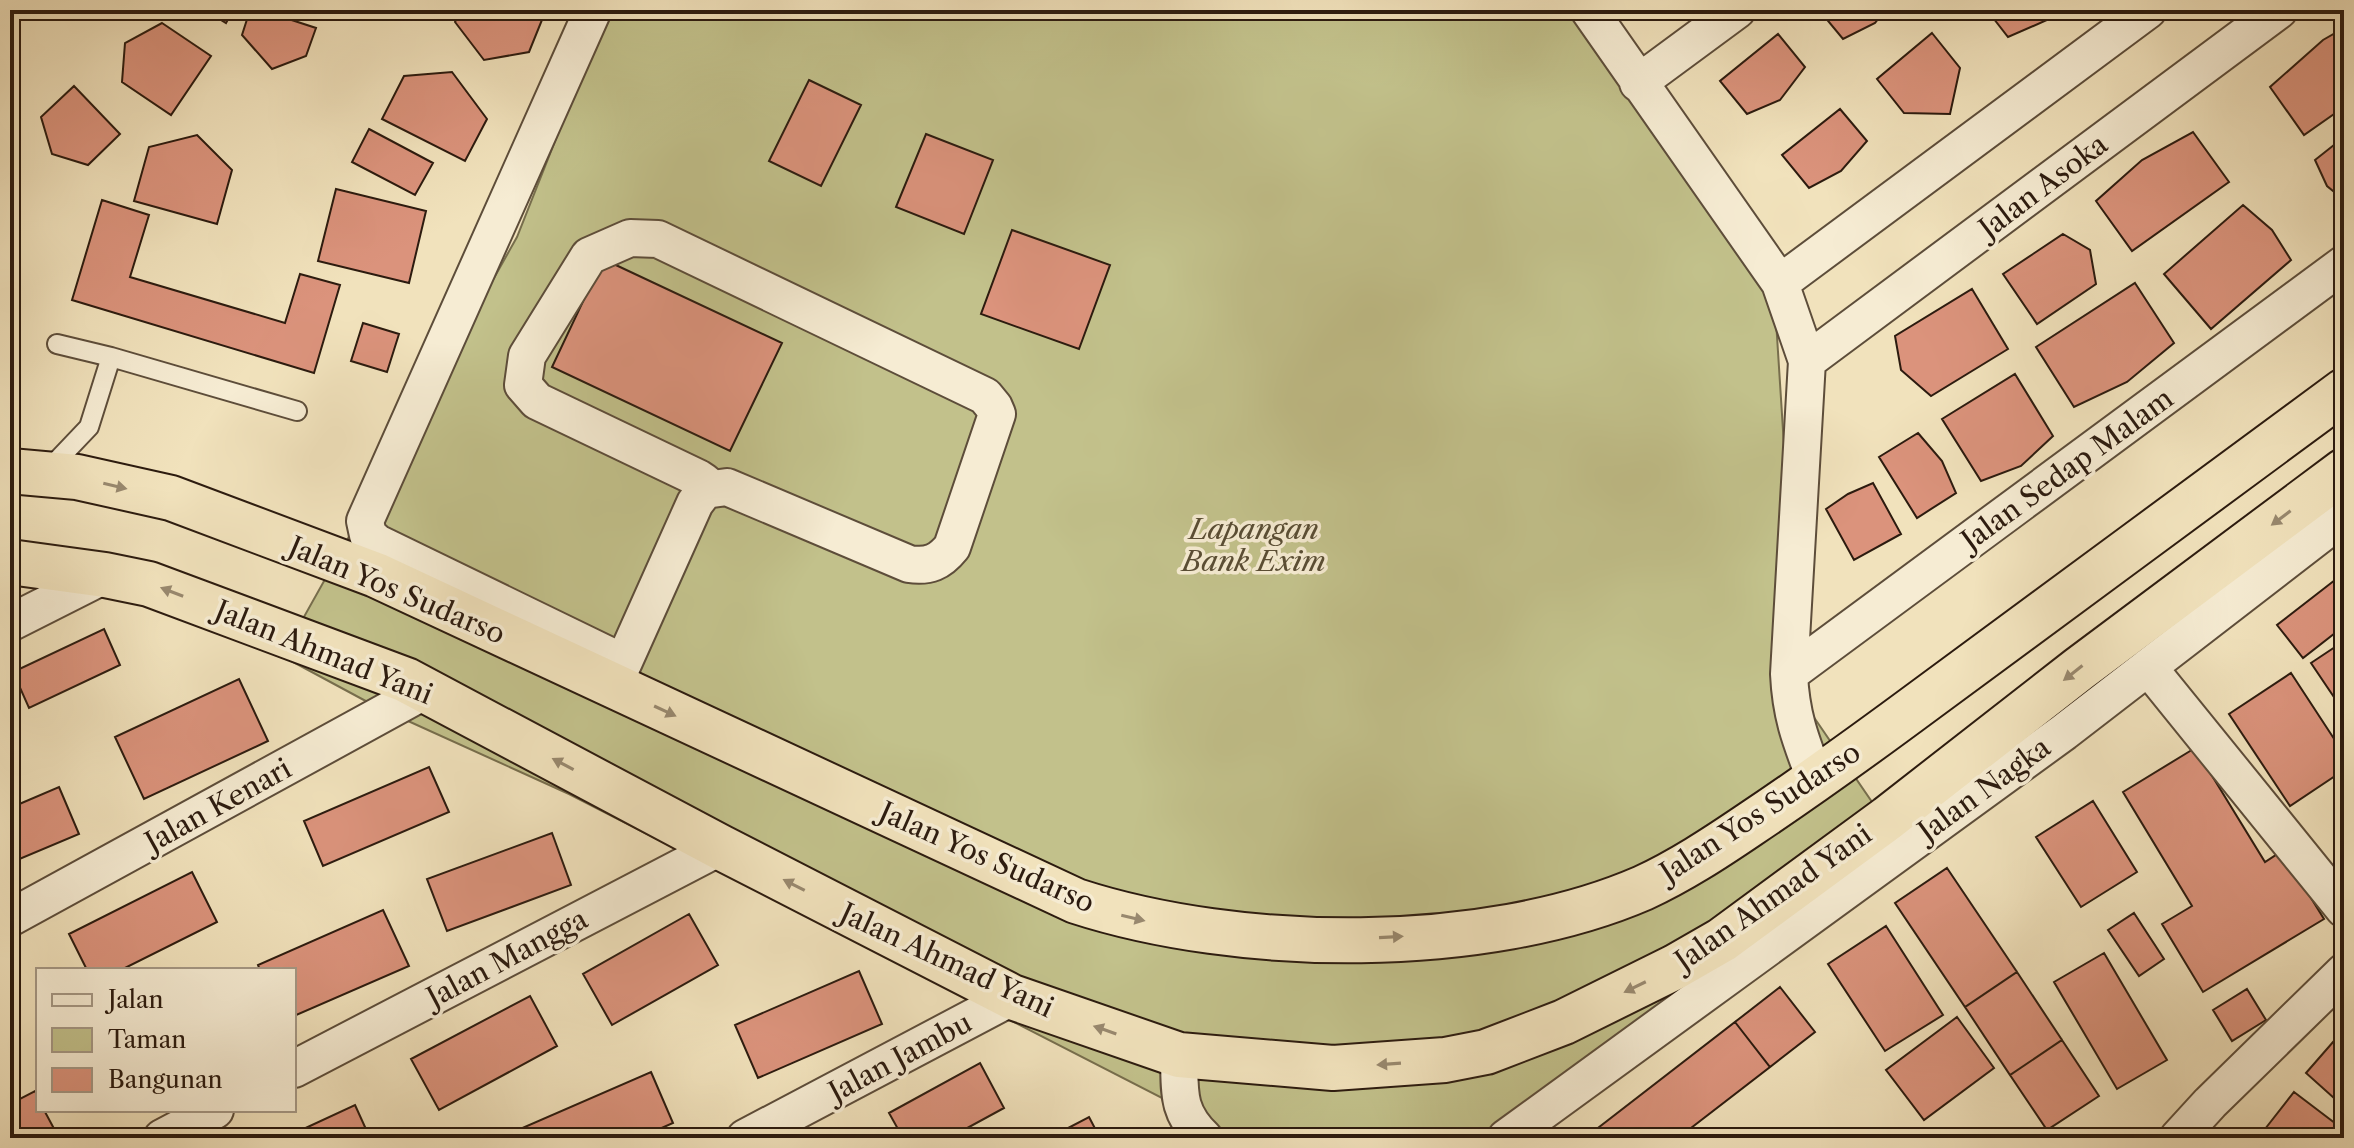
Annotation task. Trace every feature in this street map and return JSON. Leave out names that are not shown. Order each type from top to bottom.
[{"type":"highway","name":"Jalan Yos Sudarso","points":[[27,472],[77,477],[171,498],[376,575],[618,674],[1076,901],[1116,914],[1232,935],[1305,939],[1454,934],[1583,910],[1644,887],[1692,861],[1816,781],[2344,391]]},
{"type":"highway","name":"Jalan Ahmad Yani","points":[[10,562],[149,584],[406,680],[720,847],[1012,997],[1179,1055],[1333,1068],[1445,1060],[1510,1044],[1564,1022],[1722,940],[1888,818],[2079,669],[2344,471]]},
{"type":"street","points":[[593,10],[365,521],[368,535],[377,543],[618,674],[695,503],[705,490],[727,487],[909,564],[930,565],[952,547],[997,414],[985,396],[658,239],[630,238],[589,256],[527,356],[523,385],[537,401],[698,478],[704,482],[705,490]]},
{"type":"street","points":[[1589,10],[1780,283],[1807,361],[1789,674],[1790,706],[1816,781]]},
{"type":"street","points":[[1638,83],[1737,10]]},
{"type":"street","points":[[1780,283],[2148,10]]},
{"type":"street","name":"Jalan Asoka","points":[[1807,361],[2279,10]]},
{"type":"street","name":"Jalan Sedap Malam","points":[[1789,674],[2344,264]]},
{"type":"street","name":"Jalan Nagka","points":[[1506,1138],[2064,732],[2343,520]]},
{"type":"street","points":[[10,623],[105,575]]},
{"type":"street","points":[[2148,667],[2344,909]]},
{"type":"street","name":"Jalan Kenari","points":[[10,918],[426,690]]},
{"type":"street","name":"Jalan Mangga","points":[[296,1068],[720,847]]},
{"type":"street","points":[[2178,1138],[2344,972]]},
{"type":"street","name":"Jalan Jambu","points":[[745,1138],[1012,997]]},
{"type":"street","points":[[1179,1055],[1183,1112],[1191,1126],[1204,1138]]},
{"type":"street","points":[[162,1138],[211,1112]]},
{"type":"lane","points":[[57,344],[297,411]]},
{"type":"lane","points":[[27,472],[89,427],[111,357]]},
{"type":"green space","name":"Lapangan Bank Exim","points":[[607,10],[1578,10],[1774,289],[1800,697],[1907,853],[1490,1138],[1240,1138],[569,794],[375,706],[282,656],[517,237]]},
{"type":"building","points":[[205,10],[233,10],[226,23]]},
{"type":"building","points":[[250,10],[261,10],[316,28],[306,56],[272,69],[242,35]]},
{"type":"building","points":[[461,10],[546,10],[529,52],[484,60],[455,22]]},
{"type":"building","points":[[1819,10],[1885,10],[1875,23],[1843,39]]},
{"type":"building","points":[[1987,10],[2054,10],[2047,20],[2008,37]]},
{"type":"building","points":[[162,23],[211,56],[171,115],[122,82],[125,43]]},
{"type":"building","points":[[2344,28],[2344,107],[2304,135],[2270,87],[2323,40]]},
{"type":"building","points":[[1932,33],[1960,68],[1950,114],[1904,113],[1877,79]]},
{"type":"building","points":[[1778,34],[1805,67],[1780,100],[1747,114],[1720,81]]},
{"type":"building","points":[[452,72],[487,119],[465,161],[382,119],[404,76]]},
{"type":"building","points":[[809,80],[861,105],[821,186],[769,161]]},
{"type":"building","points":[[74,86],[120,134],[88,165],[52,154],[41,117]]},
{"type":"building","points":[[1840,109],[1867,141],[1841,171],[1809,188],[1782,155]]},
{"type":"building","points":[[369,129],[433,163],[415,195],[352,162]]},
{"type":"building","points":[[2193,132],[2229,182],[2132,251],[2096,201],[2142,160]]},
{"type":"building","points":[[926,134],[993,160],[964,234],[896,207]]},
{"type":"building","points":[[197,135],[232,170],[217,224],[134,201],[149,147]]},
{"type":"building","points":[[2344,137],[2344,200],[2327,186],[2315,160]]},
{"type":"building","points":[[336,189],[426,211],[409,283],[318,261]]},
{"type":"building","points":[[102,200],[149,215],[130,277],[285,323],[300,274],[340,285],[314,373],[72,300]]},
{"type":"building","points":[[2243,205],[2272,230],[2291,260],[2211,329],[2164,274]]},
{"type":"building","points":[[1012,230],[1110,265],[1079,349],[981,314]]},
{"type":"building","points":[[2063,234],[2090,250],[2096,284],[2037,324],[2003,274]]},
{"type":"building","points":[[603,259],[782,343],[730,451],[552,367]]},
{"type":"building","points":[[2135,283],[2174,343],[2127,382],[2074,407],[2036,347]]},
{"type":"building","points":[[1972,289],[2008,349],[1931,396],[1901,370],[1895,336]]},
{"type":"building","points":[[363,323],[399,334],[387,372],[351,361]]},
{"type":"building","points":[[2015,374],[2053,436],[2021,466],[1981,481],[1942,419]]},
{"type":"building","points":[[1918,433],[1942,461],[1956,493],[1917,518],[1879,457]]},
{"type":"building","points":[[1873,483],[1901,534],[1854,560],[1826,509],[1848,494]]},
{"type":"building","points":[[2344,573],[2344,626],[2303,658],[2277,625]]},
{"type":"building","points":[[104,629],[120,665],[29,708],[13,672]]},
{"type":"building","points":[[2344,641],[2344,712],[2311,663]]},
{"type":"building","points":[[2291,673],[2344,754],[2344,770],[2290,806],[2229,714]]},
{"type":"building","points":[[239,679],[268,741],[144,799],[115,737]]},
{"type":"building","points":[[2195,748],[2265,862],[2282,851],[2324,919],[2203,992],[2162,924],[2192,906],[2123,792]]},
{"type":"building","points":[[429,767],[449,812],[323,866],[304,821]]},
{"type":"building","points":[[59,787],[79,834],[10,863],[10,808]]},
{"type":"building","points":[[2093,801],[2137,872],[2081,907],[2036,837]]},
{"type":"building","points":[[552,833],[571,885],[447,931],[427,879]]},
{"type":"building","points":[[1947,868],[2017,972],[1965,1007],[1895,903]]},
{"type":"building","points":[[192,872],[217,922],[125,968],[86,968],[69,934]]},
{"type":"building","points":[[383,910],[409,966],[296,1015],[296,968],[259,968],[258,965]]},
{"type":"building","points":[[2134,913],[2164,959],[2139,976],[2108,930]]},
{"type":"building","points":[[689,914],[718,965],[612,1025],[583,974]]},
{"type":"building","points":[[1886,926],[1943,1015],[1885,1051],[1828,964]]},
{"type":"building","points":[[2104,953],[2167,1060],[2117,1089],[2054,982]]},
{"type":"building","points":[[859,971],[882,1024],[758,1078],[735,1025]]},
{"type":"building","points":[[2017,972],[2062,1040],[2010,1075],[1965,1007]]},
{"type":"building","points":[[1780,987],[1815,1032],[1770,1067],[1735,1022]]},
{"type":"building","points":[[2247,989],[2266,1020],[2232,1041],[2213,1010]]},
{"type":"building","points":[[530,996],[557,1046],[439,1110],[411,1059]]},
{"type":"building","points":[[1957,1017],[1994,1068],[1924,1120],[1886,1070]]},
{"type":"building","points":[[1735,1022],[1770,1067],[1678,1138],[1585,1138]]},
{"type":"building","points":[[2340,1034],[2344,1038],[2344,1107],[2306,1073]]},
{"type":"building","points":[[2062,1040],[2099,1096],[2047,1130],[2010,1075]]},
{"type":"building","points":[[980,1063],[1004,1108],[949,1138],[903,1138],[889,1113]]},
{"type":"building","points":[[651,1072],[673,1123],[639,1138],[524,1138],[520,1129]]},
{"type":"building","points":[[35,1091],[36,1112],[45,1112],[59,1138],[10,1138],[10,1104]]},
{"type":"building","points":[[2294,1092],[2344,1130],[2344,1138],[2276,1138],[2265,1129]]},
{"type":"building","points":[[355,1105],[370,1138],[284,1138]]},
{"type":"building","points":[[1089,1117],[1100,1138],[1049,1138]]}]
